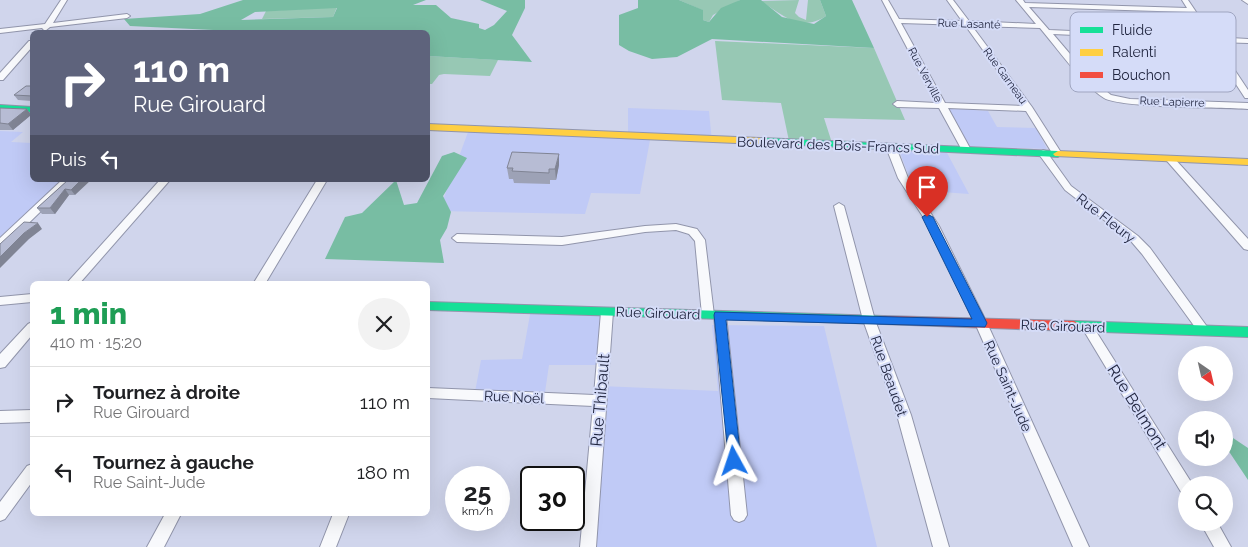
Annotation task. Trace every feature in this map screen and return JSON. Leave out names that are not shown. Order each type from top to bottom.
[{"type":"street","points":[[44,30],[64,0]]},
{"type":"street","name":"Rue Verville","points":[[885,0],[966,150]]},
{"type":"street","name":"Rue Garneau","points":[[950,0],[1029,109],[1057,154]]},
{"type":"street","points":[[1185,0],[1193,10]]},
{"type":"street","points":[[1021,2],[1193,10]]},
{"type":"street","name":"Rue Lapierre","points":[[1021,2],[1070,59]]},
{"type":"street","points":[[0,31],[127,16]]},
{"type":"street","name":"Rue Lasanté","points":[[896,21],[1070,30]]},
{"type":"street","points":[[0,78],[30,45]]},
{"type":"street","points":[[1236,76],[1248,96]]},
{"type":"street","name":"Rue Lapierre","points":[[1100,92],[1115,98],[1248,106]]},
{"type":"street","points":[[897,104],[1029,109]]},
{"type":"street","points":[[0,108],[30,110]]},
{"type":"street","name":"Boulevard des Bois-Francs Sud","points":[[430,127],[1248,162]]},
{"type":"street","name":"Rue Saint-Jude","points":[[891,147],[903,178],[934,226],[981,323],[1080,547]]},
{"type":"street","name":"Rue Fleury","points":[[1044,153],[1068,188],[1134,238],[1146,251],[1204,331]]},
{"type":"street","points":[[1170,159],[1248,246]]},
{"type":"street","points":[[0,244],[66,182]]},
{"type":"street","points":[[75,281],[163,182]]},
{"type":"street","points":[[261,281],[321,182]]},
{"type":"street","name":"Rue Beaudet","points":[[839,206],[870,320],[904,415],[941,547]]},
{"type":"street","points":[[457,238],[562,241],[645,229],[686,229],[693,231],[700,240],[714,315],[739,516]]},
{"type":"street","points":[[0,301],[30,298]]},
{"type":"street","name":"Rue Girouard","points":[[430,306],[1248,332]]},
{"type":"street","name":"Rue Thibault","points":[[588,547],[607,312]]},
{"type":"street","name":"Rue Belmont","points":[[1088,328],[1179,476]]},
{"type":"street","points":[[0,363],[30,329]]},
{"type":"street","name":"Rue Noël","points":[[430,393],[600,401]]},
{"type":"street","points":[[0,416],[30,416]]},
{"type":"street","points":[[0,514],[30,475]]},
{"type":"street","points":[[155,547],[172,516]]},
{"type":"street","points":[[328,547],[339,516]]},
{"type":"street","points":[[1213,531],[1223,547]]},
{"type":"shaded area","points":[[628,108],[709,111],[712,142],[650,140],[640,194],[591,193],[585,214],[439,211],[468,132],[628,138]]},
{"type":"shaded area","points":[[945,108],[988,111],[997,127],[1036,128],[1047,149],[966,146]]},
{"type":"shaded area","points":[[0,131],[23,132],[11,142],[30,143],[30,182],[66,182],[0,244]]},
{"type":"shaded area","points":[[899,150],[946,151],[969,194],[914,190]]},
{"type":"shaded area","points":[[531,309],[607,312],[603,365],[549,365],[544,399],[474,397],[481,360],[522,359]]},
{"type":"shaded area","points":[[712,325],[824,326],[877,547],[588,547],[601,386],[718,391]]},
{"type":"green space","points":[[243,0],[426,0],[413,5],[436,5],[451,18],[479,24],[479,28],[485,30],[494,25],[507,11],[480,0],[525,0],[525,8],[512,35],[532,62],[430,56],[430,30],[213,30],[130,26],[124,19],[200,14]],"holes":[[[337,8],[333,17],[241,20],[255,12]]]},
{"type":"green space","points":[[638,0],[679,0],[703,10],[703,20],[709,22],[721,8],[740,0],[761,0],[782,17],[814,24],[826,16],[820,0],[852,0],[874,48],[712,39],[677,57],[652,59],[629,51],[619,45],[619,15],[638,8]]},
{"type":"green space","points":[[679,0],[740,0],[713,15],[709,22],[703,20],[702,10]]},
{"type":"green space","points":[[799,0],[795,13],[799,17],[806,20],[808,0],[820,0],[826,16],[817,21],[800,22],[784,16],[761,1]]},
{"type":"green space","points":[[337,7],[333,17],[262,19],[266,11]]},
{"type":"green space","points":[[715,41],[874,48],[905,120],[824,118],[832,143],[789,141],[781,103],[722,100]]},
{"type":"green space","points":[[430,56],[498,60],[490,76],[444,74],[439,75],[430,84]]},
{"type":"green space","points":[[454,152],[467,158],[443,196],[451,212],[447,228],[440,240],[444,263],[325,259],[345,217],[362,213],[394,182],[397,182],[404,205],[417,203],[428,182],[430,182],[442,156]]},
{"type":"green space","points":[[1233,438],[1248,448],[1248,480],[1233,458]]},
{"type":"building","points":[[26,86],[30,86],[30,96],[14,95]]},
{"type":"building","points":[[0,108],[27,109],[8,124],[0,123]]},
{"type":"building","points":[[512,152],[559,154],[555,169],[549,169],[549,173],[512,171],[513,168],[507,168]]},
{"type":"building","points":[[66,182],[79,182],[71,190],[65,189],[50,208],[37,208]]},
{"type":"building","points":[[24,222],[38,223],[24,233],[0,257],[0,244]]},
{"type":"traffic: fast","points":[[0,108],[30,110]]},
{"type":"traffic: fast","points":[[760,141],[1058,154]]},
{"type":"traffic: fast","points":[[430,306],[883,320]]},
{"type":"traffic: fast","points":[[1074,326],[1248,332]]},
{"type":"traffic: slow","points":[[430,127],[760,141]]},
{"type":"traffic: slow","points":[[1058,154],[1248,162]]},
{"type":"traffic: jam","points":[[883,320],[1074,326]]},
{"type":"route","points":[[734,461],[720,315],[981,323],[934,226],[927,217]]}]
